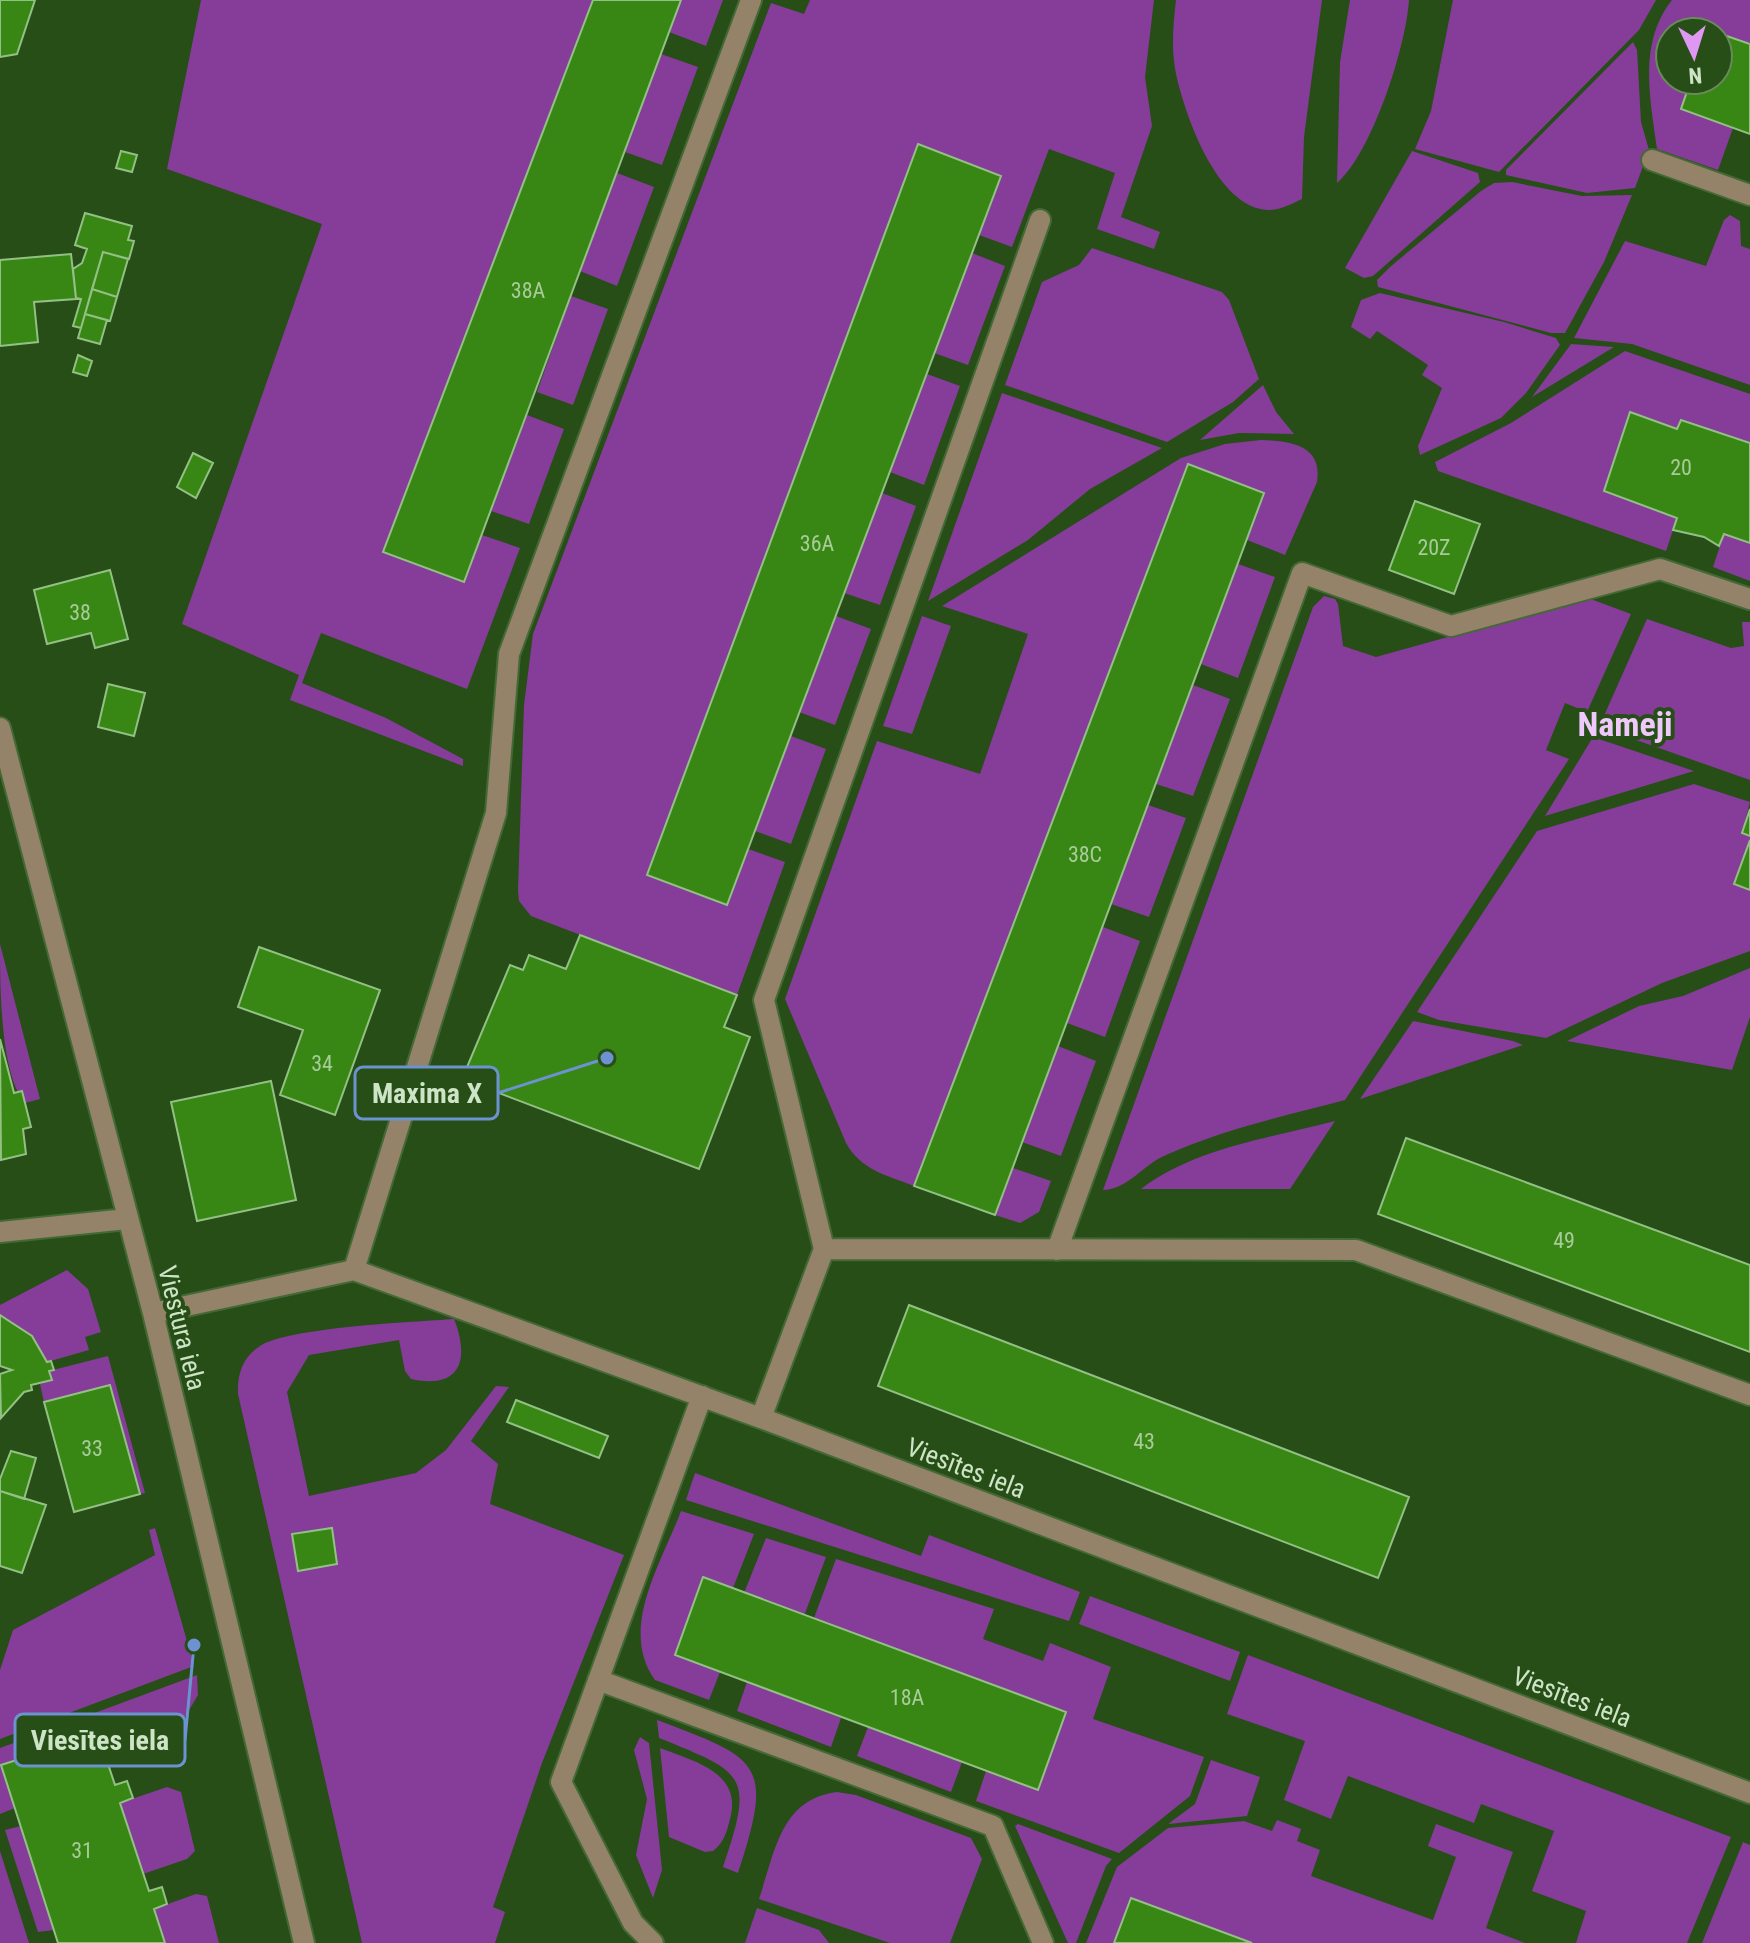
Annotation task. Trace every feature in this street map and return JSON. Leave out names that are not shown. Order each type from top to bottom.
[{"type":"street","points":[[153,1313],[354,1270],[496,813],[509,654],[751,0]]},
{"type":"street","points":[[1652,160],[1750,195]]},
{"type":"street","points":[[761,1418],[824,1249],[764,1000],[1040,220]]},
{"type":"street","points":[[1057,1250],[1302,573],[1451,626],[1660,569],[1750,599]]},
{"type":"street","name":"Viestura iela","points":[[0,728],[153,1313],[304,1943]]},
{"type":"street","points":[[0,1232],[127,1219]]},
{"type":"street","points":[[824,1249],[1356,1250],[1750,1395]]},
{"type":"street","name":"Viesītes iela","points":[[354,1270],[761,1418],[1750,1793]]},
{"type":"street","points":[[653,1943],[633,1923],[561,1782],[702,1396]]},
{"type":"street","points":[[598,1680],[993,1826],[1043,1943]]},
{"type":"shaded area","points":[[201,0],[593,0],[384,552],[464,582],[482,535],[520,548],[467,689],[321,633],[302,683],[386,718],[463,759],[463,766],[290,700],[299,675],[182,624],[322,224],[167,169]]},
{"type":"shaded area","points":[[681,0],[723,0],[706,46],[669,32]]},
{"type":"shaded area","points":[[810,0],[1154,0],[1145,77],[1152,126],[1121,217],[1160,232],[1154,249],[1097,229],[1115,173],[1049,149],[1012,247],[979,235],[1001,176],[919,145],[727,905],[748,849],[785,862],[737,995],[531,916],[519,901],[524,705],[533,634],[771,3],[804,14]]},
{"type":"shaded area","points":[[1176,0],[1322,0],[1304,137],[1302,199],[1273,210],[1250,205],[1233,194],[1206,157],[1187,112],[1176,74],[1173,37]]},
{"type":"shaded area","points":[[1350,0],[1409,0],[1401,44],[1385,98],[1363,148],[1337,183],[1340,62]]},
{"type":"shaded area","points":[[1453,0],[1656,0],[1639,30],[1499,172],[1415,149],[1431,111]]},
{"type":"shaded area","points":[[1672,0],[1750,0],[1750,44],[1734,38],[1734,16],[1662,16]]},
{"type":"shaded area","points":[[1654,34],[1654,96],[1685,96],[1681,109],[1733,128],[1718,170],[1657,149],[1650,91],[1650,53]]},
{"type":"shaded area","points":[[1633,42],[1637,50],[1641,122],[1649,150],[1635,188],[1587,193],[1506,175],[1506,170]]},
{"type":"shaded area","points":[[661,54],[698,67],[662,165],[625,152]]},
{"type":"shaded area","points":[[1412,151],[1478,173],[1480,182],[1373,276],[1364,278],[1345,268]]},
{"type":"shaded area","points":[[617,173],[654,187],[617,286],[580,271]]},
{"type":"shaded area","points":[[1512,182],[1582,196],[1632,195],[1604,262],[1565,333],[1551,333],[1378,287],[1377,280],[1390,267],[1481,191],[1494,183]]},
{"type":"shaded area","points":[[1730,215],[1740,221],[1741,246],[1750,249],[1750,385],[1632,344],[1574,338],[1625,241],[1706,266],[1724,220]]},
{"type":"shaded area","points":[[1092,248],[1222,292],[1229,300],[1259,379],[1233,402],[1167,442],[1005,385],[1042,282],[1079,265]]},
{"type":"shaded area","points":[[972,253],[1005,266],[968,365],[934,353]]},
{"type":"shaded area","points":[[1380,293],[1504,322],[1556,338],[1560,345],[1526,393],[1501,418],[1420,455],[1418,446],[1442,388],[1422,375],[1428,365],[1377,331],[1370,339],[1351,327],[1361,300]]},
{"type":"shaded area","points":[[571,296],[608,309],[573,405],[537,392]]},
{"type":"shaded area","points":[[1571,344],[1614,347],[1532,397]]},
{"type":"shaded area","points":[[1625,351],[1750,394],[1750,443],[1682,420],[1677,429],[1630,413],[1604,491],[1677,518],[1666,551],[1438,471],[1435,462],[1511,423]]},
{"type":"shaded area","points":[[927,374],[960,386],[924,485],[890,472]]},
{"type":"shaded area","points":[[1263,385],[1276,412],[1294,434],[1239,433],[1200,440]]},
{"type":"shaded area","points":[[1002,393],[1162,448],[1090,489],[1028,540],[928,601]]},
{"type":"shaded area","points":[[527,415],[564,429],[529,524],[491,511]]},
{"type":"shaded area","points":[[1261,440],[1302,447],[1315,460],[1317,469],[1317,482],[1285,555],[1247,540],[1264,493],[1188,464],[914,1186],[867,1166],[846,1143],[785,999],[877,741],[980,774],[1028,634],[942,606],[1181,458],[1225,444]]},
{"type":"shaded area","points":[[882,493],[916,506],[880,605],[844,593]]},
{"type":"shaded area","points":[[1724,534],[1750,543],[1750,581],[1713,567]]},
{"type":"shaded area","points":[[1238,564],[1275,577],[1238,678],[1201,664]]},
{"type":"shaded area","points":[[1324,596],[1335,599],[1338,604],[1343,646],[1376,657],[1588,598],[1631,614],[1587,712],[1565,703],[1546,750],[1569,759],[1345,1100],[1254,1124],[1188,1146],[1158,1159],[1120,1186],[1103,1190],[1313,607]]},
{"type":"shaded area","points":[[836,616],[871,629],[835,725],[799,712]]},
{"type":"shaded area","points":[[922,616],[951,626],[912,734],[883,726]]},
{"type":"shaded area","points":[[1647,619],[1731,648],[1744,646],[1742,622],[1750,622],[1750,780],[1599,727]]},
{"type":"shaded area","points":[[1193,685],[1230,699],[1193,796],[1156,784]]},
{"type":"shaded area","points":[[791,736],[826,749],[791,844],[755,831]]},
{"type":"shaded area","points":[[1593,737],[1694,771],[1545,816]]},
{"type":"shaded area","points":[[1694,784],[1750,802],[1742,833],[1750,836],[1750,951],[1662,983],[1546,1038],[1439,1020],[1417,1012],[1537,831]]},
{"type":"shaded area","points":[[1148,805],[1186,818],[1149,917],[1111,904]]},
{"type":"shaded area","points":[[1103,927],[1140,941],[1105,1037],[1067,1023]]},
{"type":"shaded area","points":[[0,944],[40,1099],[25,1103],[17,1090],[6,1051],[1,1005]]},
{"type":"shaded area","points":[[1750,968],[1750,1017],[1732,1070],[1567,1041],[1639,1006],[1683,996]]},
{"type":"shaded area","points":[[1413,1021],[1513,1041],[1523,1045],[1360,1099]]},
{"type":"shaded area","points":[[1058,1046],[1096,1061],[1061,1156],[1022,1142]]},
{"type":"shaded area","points":[[1335,1121],[1290,1189],[1141,1189],[1185,1163],[1209,1154]]},
{"type":"shaded area","points":[[1013,1168],[1051,1181],[1039,1212],[1020,1223],[995,1215]]},
{"type":"shaded area","points":[[67,1270],[88,1289],[101,1332],[85,1337],[89,1350],[47,1362],[32,1336],[0,1315],[0,1305]]},
{"type":"shaded area","points":[[454,1319],[461,1358],[451,1375],[441,1380],[411,1379],[405,1371],[399,1340],[309,1355],[287,1392],[309,1496],[416,1473],[446,1450],[496,1386],[509,1387],[471,1441],[498,1464],[490,1504],[624,1555],[542,1763],[493,1907],[505,1912],[495,1943],[362,1943],[238,1394],[239,1380],[249,1355],[275,1340],[353,1326]]},
{"type":"shaded area","points":[[108,1356],[145,1493],[140,1494],[110,1385],[44,1402],[40,1384],[52,1380],[49,1371]]},
{"type":"shaded area","points":[[695,1473],[921,1556],[929,1535],[1080,1592],[1069,1621],[686,1500]]},
{"type":"shaded area","points":[[681,1511],[754,1534],[733,1588],[703,1577],[675,1655],[720,1672],[709,1700],[655,1680],[645,1660],[641,1639],[647,1596]]},
{"type":"shaded area","points":[[155,1528],[194,1666],[0,1739],[0,1670],[13,1630],[155,1555],[149,1530]]},
{"type":"shaded area","points":[[766,1538],[826,1557],[804,1616],[744,1593]]},
{"type":"shaded area","points":[[836,1559],[994,1609],[983,1639],[1043,1661],[1050,1643],[1111,1667],[1093,1719],[1204,1757],[1190,1796],[1119,1853],[976,1801],[986,1771],[1038,1790],[1066,1712],[814,1618]]},
{"type":"shaded area","points":[[1090,1596],[1240,1652],[1230,1681],[1079,1624]]},
{"type":"shaded area","points":[[1248,1655],[1731,1837],[1687,1943],[1576,1943],[1586,1911],[1532,1891],[1554,1831],[1481,1804],[1474,1823],[1348,1776],[1331,1819],[1284,1800],[1305,1741],[1227,1714]]},
{"type":"shaded area","points":[[197,1675],[198,1695],[168,1746],[108,1765],[97,1734],[1,1765],[15,1808],[0,1814],[0,1748]]},
{"type":"shaded area","points":[[747,1682],[841,1718],[831,1747],[737,1711]]},
{"type":"shaded area","points":[[657,1720],[719,1745],[738,1757],[750,1770],[756,1787],[755,1808],[738,1873],[723,1867],[738,1813],[739,1795],[735,1781],[726,1770],[710,1760],[659,1738]]},
{"type":"shaded area","points":[[868,1727],[962,1762],[951,1792],[857,1756]]},
{"type":"shaded area","points":[[640,1737],[649,1743],[662,1870],[653,1898],[636,1855],[647,1799],[634,1750]]},
{"type":"shaded area","points":[[660,1748],[712,1771],[729,1790],[732,1803],[729,1823],[722,1841],[713,1851],[705,1852],[669,1837]]},
{"type":"shaded area","points":[[1211,1760],[1260,1777],[1247,1816],[1168,1824],[1195,1804]]},
{"type":"shaded area","points":[[167,1787],[181,1792],[195,1851],[187,1859],[143,1874],[120,1803]]},
{"type":"shaded area","points":[[837,1792],[856,1795],[971,1838],[982,1859],[950,1943],[890,1943],[759,1899],[776,1847],[791,1817],[803,1805]]},
{"type":"shaded area","points":[[1277,1820],[1301,1829],[1297,1841],[1320,1850],[1311,1876],[1433,1920],[1456,1857],[1428,1846],[1436,1824],[1513,1852],[1486,1928],[1525,1943],[1252,1943],[1131,1898],[1114,1943],[1086,1943],[1117,1867],[1168,1828],[1244,1821],[1272,1831]]},
{"type":"shaded area","points":[[1018,1824],[1112,1859],[1106,1866],[1076,1943],[1068,1943],[1015,1826]]},
{"type":"shaded area","points":[[21,1826],[54,1930],[38,1932],[5,1830]]},
{"type":"shaded area","points":[[1743,1842],[1750,1845],[1750,1943],[1702,1943]]},
{"type":"shaded area","points":[[0,1851],[29,1943],[0,1943]]},
{"type":"shaded area","points":[[196,1894],[207,1896],[219,1943],[165,1943],[154,1909]]},
{"type":"shaded area","points":[[757,1908],[819,1930],[829,1943],[745,1943]]},
{"type":"building","points":[[0,0],[35,0],[17,54],[0,57]]},
{"type":"building","points":[[593,0],[681,0],[464,582],[383,552]]},
{"type":"building","points":[[1734,38],[1750,44],[1750,134],[1681,109],[1685,96],[1734,96]]},
{"type":"building","points":[[918,144],[1001,176],[727,905],[647,875]]},
{"type":"building","points":[[121,151],[137,155],[132,172],[116,168]]},
{"type":"building","points":[[85,213],[132,226],[128,240],[134,241],[129,259],[103,252],[81,328],[73,326],[81,299],[76,298],[73,269],[82,263],[87,249],[75,245]]},
{"type":"building","points":[[103,252],[128,259],[117,297],[92,289]]},
{"type":"building","points":[[71,254],[76,299],[34,302],[38,342],[0,346],[0,260]]},
{"type":"building","points":[[92,289],[117,297],[110,321],[85,314]]},
{"type":"building","points":[[85,314],[107,320],[100,344],[78,338]]},
{"type":"building","points":[[78,355],[92,361],[87,376],[73,372]]},
{"type":"building","points":[[1630,412],[1677,429],[1681,420],[1750,443],[1750,543],[1724,534],[1719,546],[1704,537],[1673,530],[1677,518],[1604,491]]},
{"type":"building","points":[[193,453],[213,463],[196,498],[177,487]]},
{"type":"building","points":[[1188,464],[1264,493],[995,1215],[914,1186]]},
{"type":"building","points":[[1415,501],[1480,524],[1454,594],[1389,570]]},
{"type":"building","points":[[110,570],[128,639],[95,648],[91,633],[47,644],[34,590]]},
{"type":"building","points":[[108,684],[145,693],[134,736],[98,727]]},
{"type":"building","points":[[1750,809],[1750,836],[1742,833]]},
{"type":"building","points":[[1750,840],[1750,890],[1734,884]]},
{"type":"building","points":[[580,935],[737,995],[724,1027],[750,1037],[699,1169],[462,1079],[510,965],[523,970],[529,955],[566,969]]},
{"type":"building","points":[[259,947],[380,990],[335,1115],[280,1095],[303,1030],[238,1007]]},
{"type":"building","points":[[0,1039],[14,1093],[22,1091],[31,1127],[23,1129],[26,1154],[1,1160]]},
{"type":"building","points":[[271,1081],[296,1200],[197,1221],[171,1102]]},
{"type":"building","points":[[1406,1138],[1750,1265],[1750,1352],[1378,1214]]},
{"type":"building","points":[[909,1305],[1409,1497],[1378,1578],[878,1386]]},
{"type":"building","points":[[0,1315],[32,1336],[54,1370],[49,1371],[52,1380],[31,1385],[32,1390],[24,1392],[1,1418],[0,1374],[12,1370],[0,1366]]},
{"type":"building","points":[[110,1385],[140,1494],[74,1512],[44,1402]]},
{"type":"building","points":[[516,1400],[608,1436],[599,1458],[507,1422]]},
{"type":"building","points":[[11,1451],[36,1458],[24,1499],[0,1491],[0,1479]]},
{"type":"building","points":[[0,1491],[46,1505],[22,1573],[0,1566]]},
{"type":"building","points":[[332,1528],[337,1564],[298,1571],[292,1534]]},
{"type":"building","points":[[703,1577],[1066,1712],[1038,1790],[675,1655]]},
{"type":"building","points":[[98,1734],[115,1785],[127,1781],[133,1798],[120,1803],[149,1891],[162,1887],[167,1904],[154,1909],[165,1943],[58,1943],[1,1765]]},
{"type":"building","points":[[1131,1898],[1252,1943],[1114,1943]]},
{"type":"place","name":"Maxima X","points":[[607,1058]]},
{"type":"place","name":"Viesītes iela","points":[[194,1645]]},
{"type":"district","name":"Nameji","points":[[1625,724]]}]
